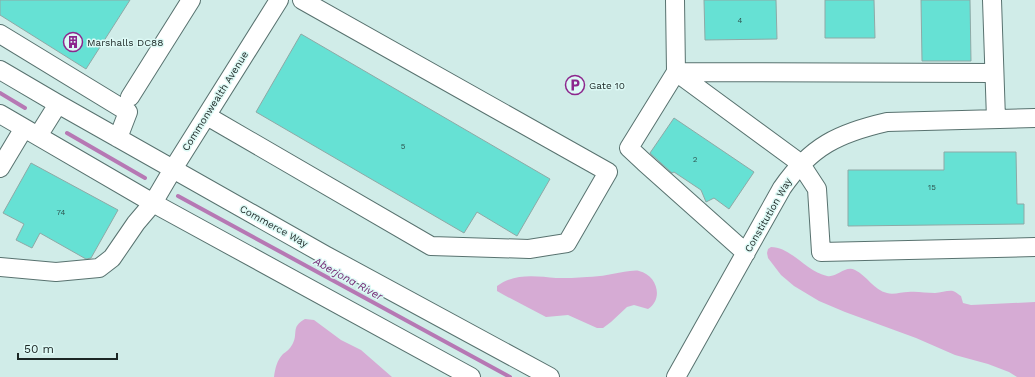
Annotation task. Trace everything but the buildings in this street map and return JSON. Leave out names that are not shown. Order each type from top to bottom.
[{"type":"street","points":[[130,97],[191,0]]},
{"type":"street","name":"Commonwealth Avenue","points":[[0,267],[56,272],[99,268],[112,258],[136,223],[153,203],[279,0]]},
{"type":"street","points":[[207,116],[431,246],[528,249],[567,243],[608,172],[302,0]]},
{"type":"street","points":[[675,0],[676,72],[630,148],[649,167],[746,253]]},
{"type":"street","points":[[992,0],[996,119]]},
{"type":"street","points":[[0,34],[128,112],[118,138]]},
{"type":"street","name":"Commerce Way","points":[[0,70],[78,116],[325,255],[550,377]]},
{"type":"street","points":[[676,72],[994,73]]},
{"type":"street","points":[[676,72],[800,164],[816,189],[821,252],[1035,246]]},
{"type":"street","points":[[78,116],[91,89]]},
{"type":"street","points":[[0,168],[31,132],[58,104]]},
{"type":"street","points":[[0,114],[153,203],[471,377]]},
{"type":"street","name":"Constitution Way","points":[[676,377],[782,188],[800,164],[824,144],[866,127],[887,122],[1035,118]]},
{"type":"shaded area","points":[[771,247],[785,251],[813,270],[827,276],[834,275],[848,269],[855,270],[878,289],[889,294],[953,291],[961,296],[963,303],[971,305],[1035,302],[1035,377],[1017,377],[1009,372],[988,364],[955,355],[916,338],[819,301],[794,286],[781,275],[768,258],[768,249]]},
{"type":"shaded area","points":[[639,271],[650,277],[656,288],[656,299],[653,305],[648,309],[634,305],[627,307],[603,328],[597,328],[568,315],[546,317],[497,291],[497,286],[518,277],[533,276],[579,278]]},
{"type":"shaded area","points":[[305,319],[314,320],[341,340],[361,350],[392,377],[274,377],[279,359],[291,346],[294,341],[296,328],[300,322]]},
{"type":"waterway","name":"Aberjona River","points":[[0,93],[25,108]]},
{"type":"waterway","name":"Aberjona River","points":[[67,133],[145,178]]},
{"type":"waterway","name":"Aberjona River","points":[[178,196],[510,377]]},
{"type":"place","name":"Marshalls DC88","points":[[73,42]]},
{"type":"place","name":"Gate 10","points":[[575,85]]}]
